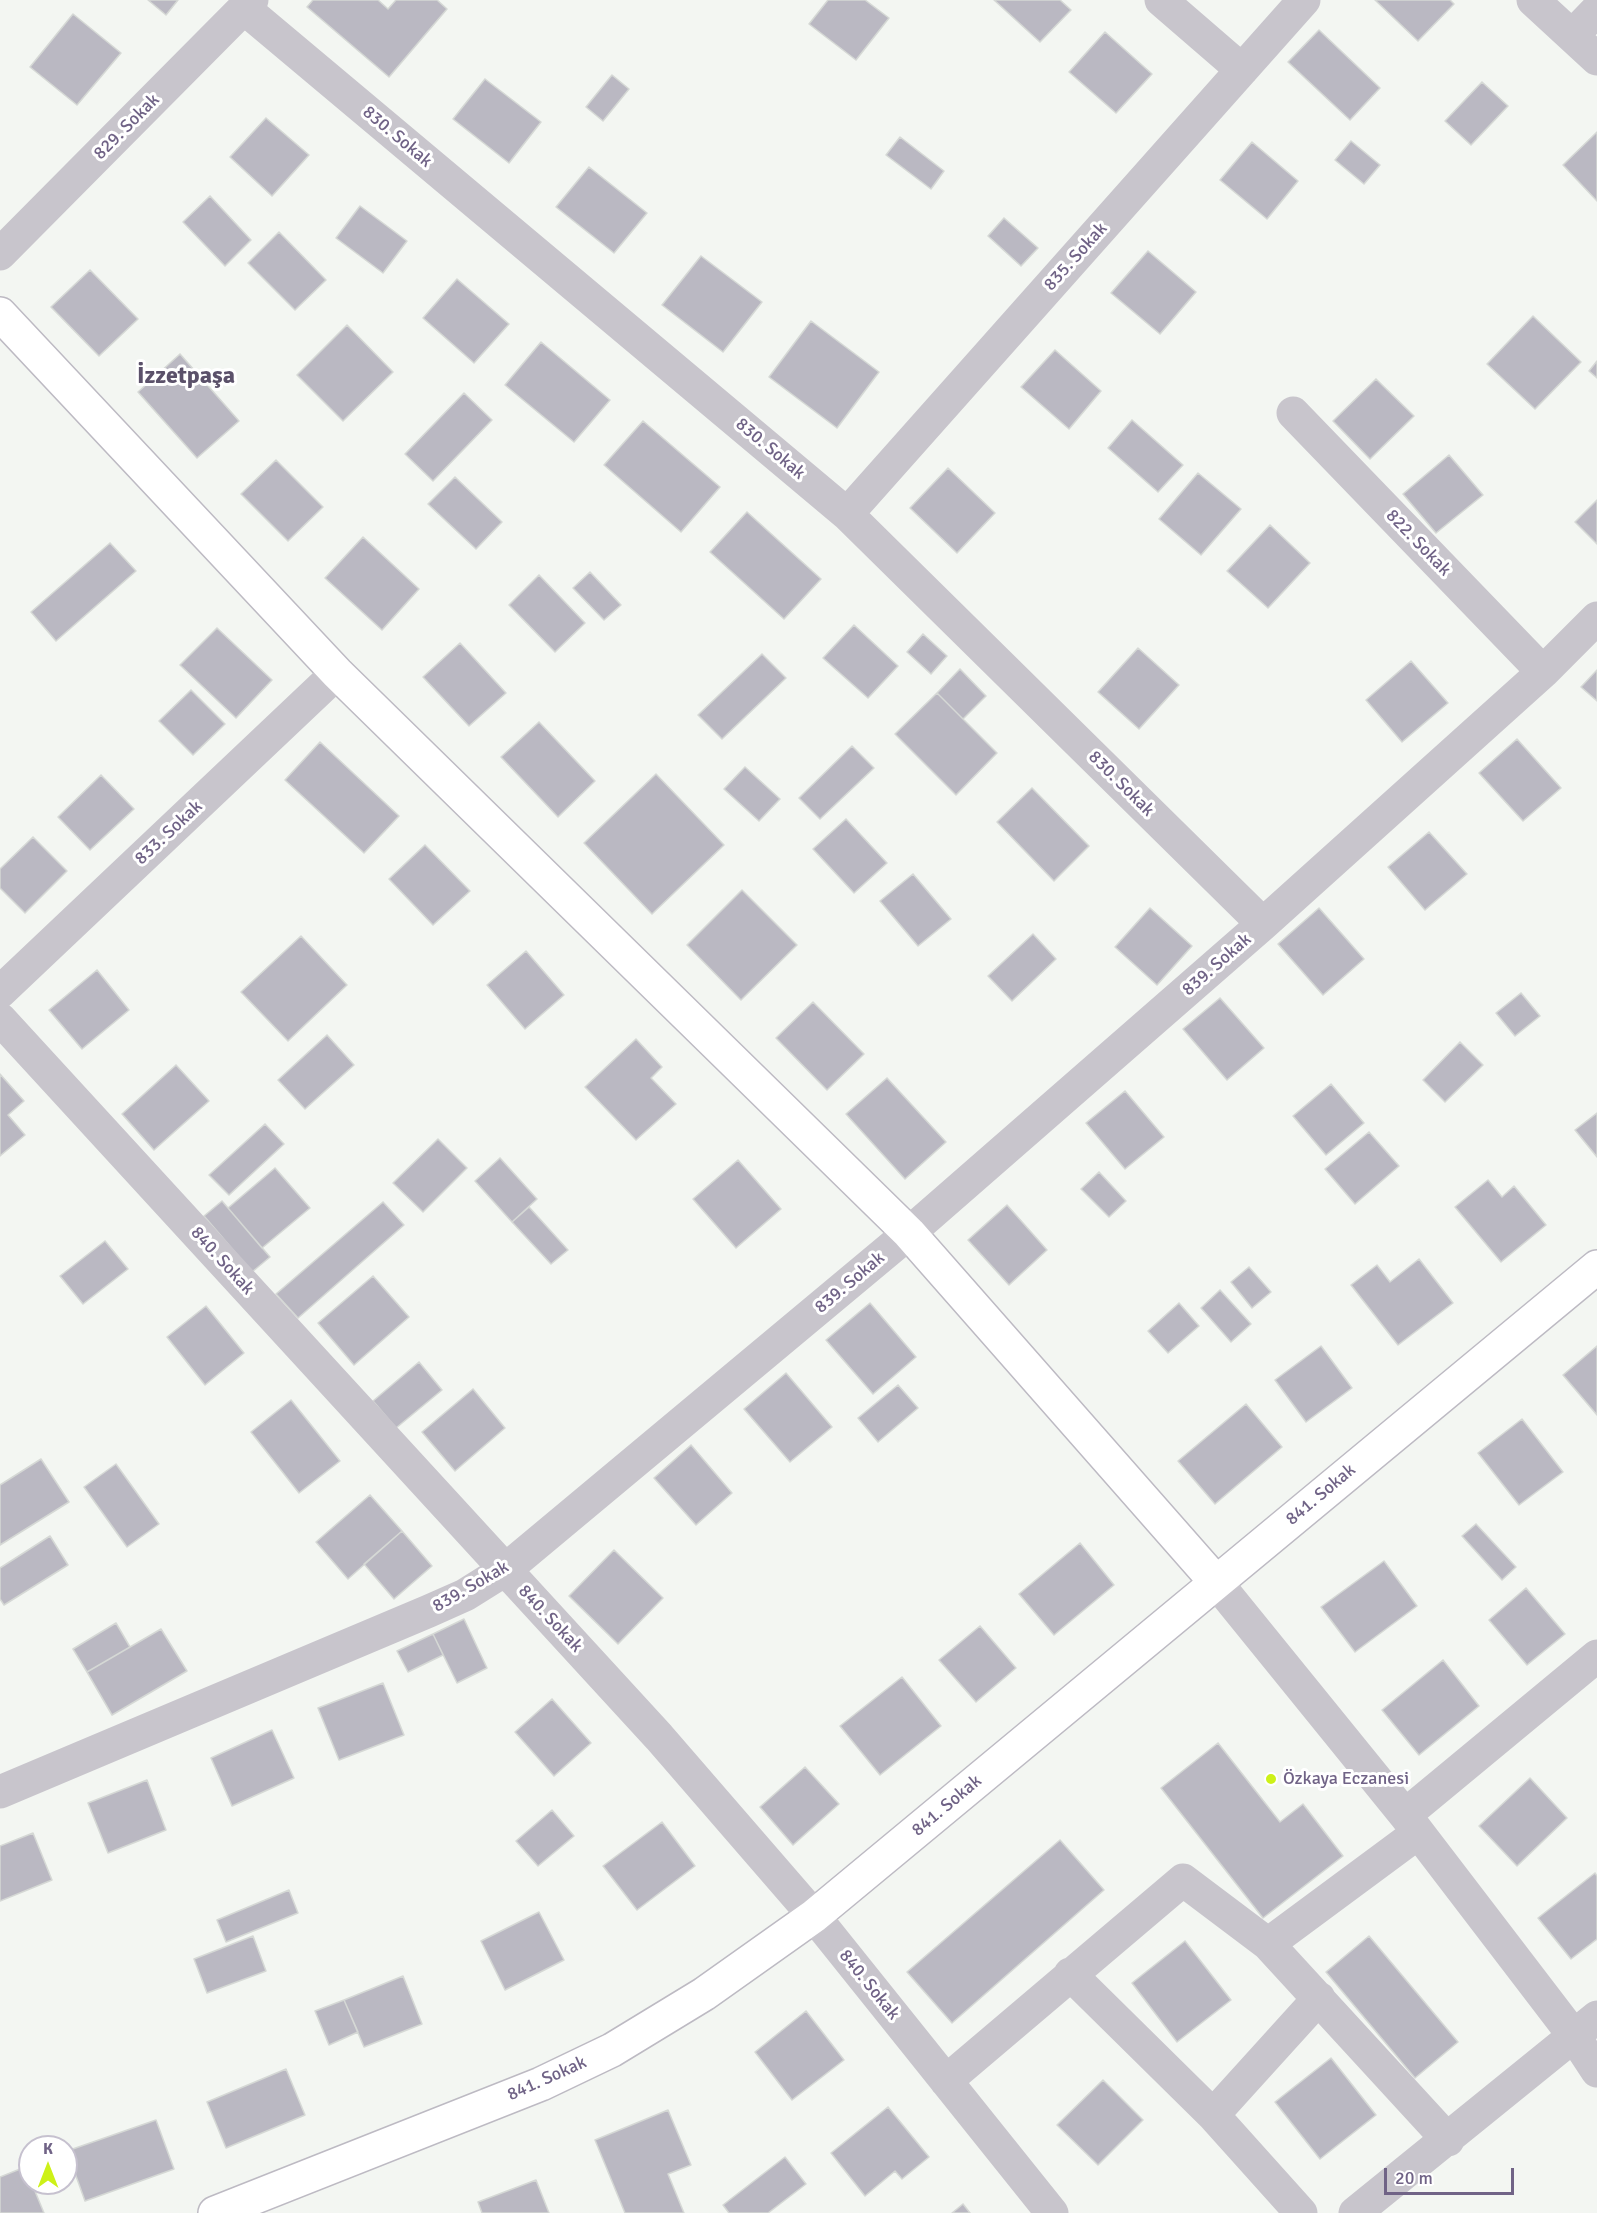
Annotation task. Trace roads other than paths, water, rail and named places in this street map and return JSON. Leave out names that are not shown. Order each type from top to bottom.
[{"type":"street","points":[[1161,0],[1242,69]]},
{"type":"street","name":"835. Sokak","points":[[847,514],[1304,0]]},
{"type":"street","points":[[1533,0],[1597,59]]},
{"type":"street","name":"829. Sokak","points":[[0,254],[249,4]]},
{"type":"street","name":"830. Sokak","points":[[249,4],[847,514],[1263,924]]},
{"type":"street","points":[[1572,36],[1597,10]]},
{"type":"street","points":[[0,314],[337,673],[909,1233],[1216,1582],[1412,1824],[1585,2026],[1597,2072]]},
{"type":"street","name":"822. Sokak","points":[[1293,413],[1544,672]]},
{"type":"street","name":"839. Sokak","points":[[0,1792],[429,1611],[465,1595],[505,1570],[909,1233],[1263,924],[1544,672],[1597,618]]},
{"type":"street","name":"833. Sokak","points":[[0,992],[337,673]]},
{"type":"street","name":"840. Sokak","points":[[0,1019],[659,1737],[814,1916],[1052,2213]]},
{"type":"street","name":"841. Sokak","points":[[215,2213],[541,2084],[612,2050],[704,1994],[814,1916],[1597,1268]]},
{"type":"street","points":[[1268,1944],[1412,1824],[1597,1656]]},
{"type":"street","points":[[946,2081],[1183,1880],[1268,1944],[1448,2140]]},
{"type":"street","points":[[1070,1974],[1213,2115],[1301,2213]]},
{"type":"street","points":[[1213,2115],[1319,1998]]},
{"type":"street","points":[[1355,2213],[1448,2140],[1585,2026]]},
{"type":"place","name":"Özkaya Eczanesi","points":[[1271,1779]]},
{"type":"district","name":"İzzetpaşa","points":[[186,377]]}]
